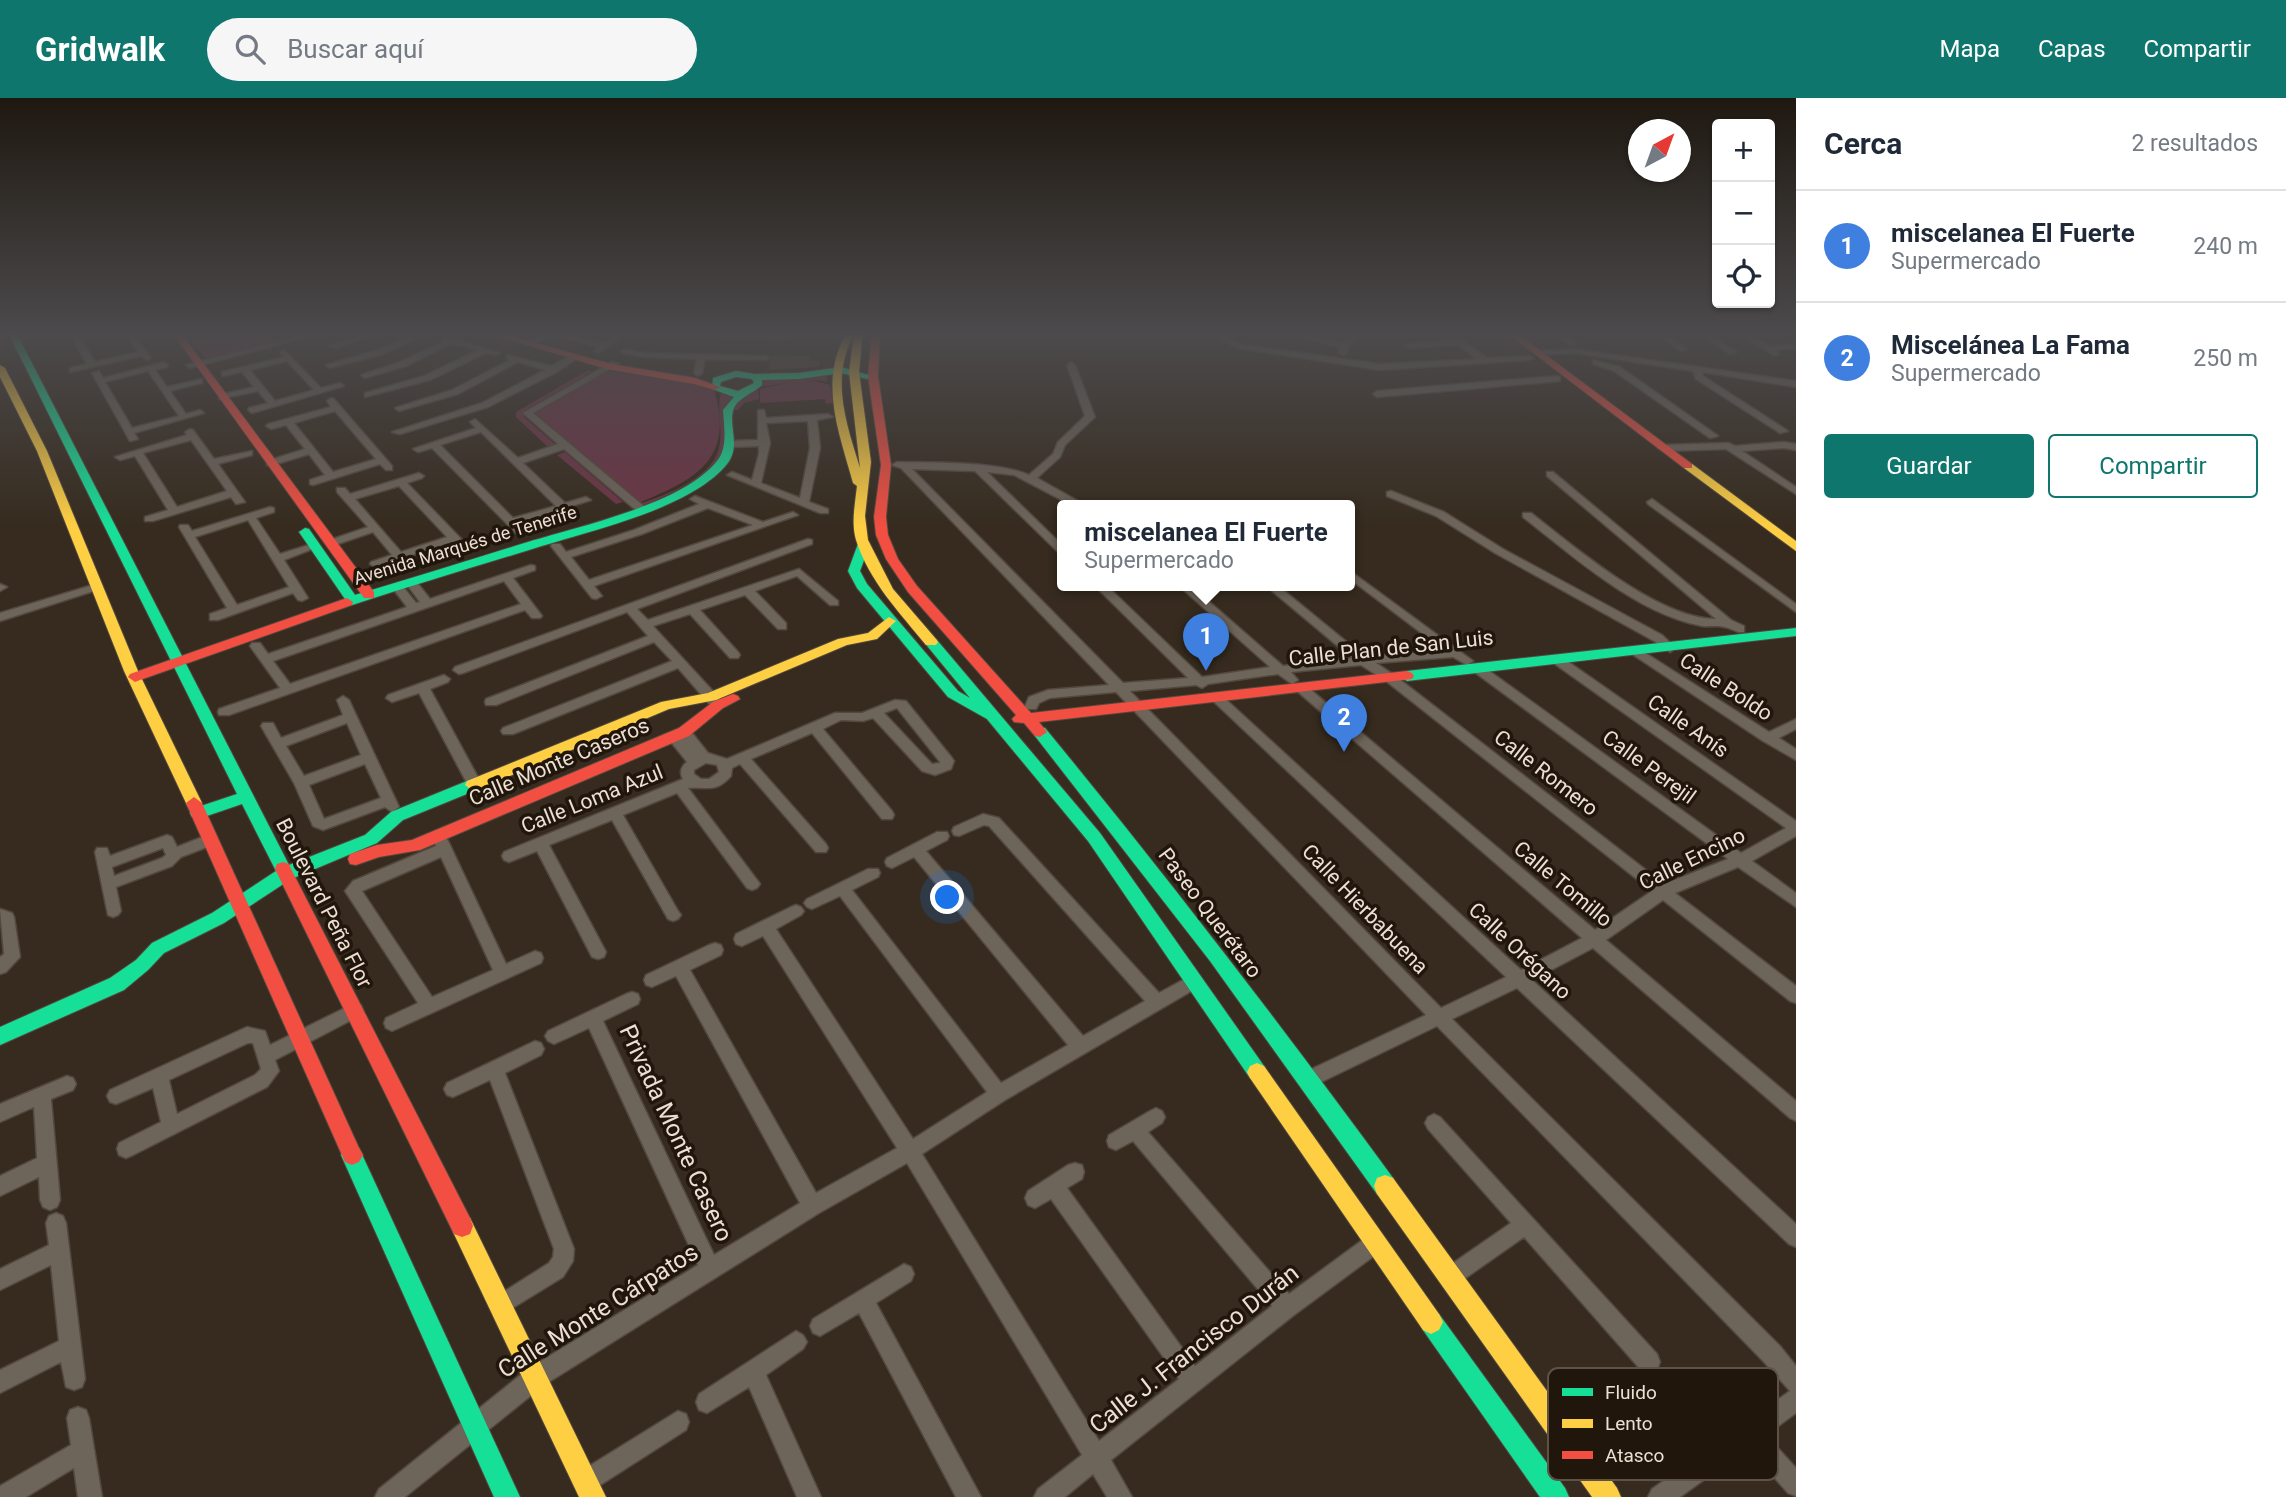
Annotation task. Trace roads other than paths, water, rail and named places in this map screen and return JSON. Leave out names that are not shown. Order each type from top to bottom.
[{"type":"main road","points":[[15,397],[43,451],[133,674],[507,1497]]},
{"type":"main road","name":"Boulevard Peña Flor","points":[[44,397],[174,659],[355,1010],[589,1489]]},
{"type":"main road","points":[[212,397],[321,542],[367,592]]},
{"type":"main road","name":"Avenida Marqués de Tenerife","points":[[133,674],[350,597],[629,512],[677,488],[710,463],[719,444],[720,397]]},
{"type":"main road","points":[[730,441],[728,410],[737,397]]},
{"type":"main road","points":[[840,397],[861,494]]},
{"type":"main road","points":[[858,397],[866,446],[859,516],[864,544],[887,590],[1094,837],[1543,1491]]},
{"type":"main road","name":"Paseo Querétaro","points":[[876,397],[886,465],[880,517],[882,535],[892,559],[912,589],[1026,710],[1119,828],[1309,1079],[1548,1414]]},
{"type":"main road","points":[[1584,397],[1663,448],[1796,547]]},
{"type":"main road","points":[[1590,397],[1699,487],[1743,507]]},
{"type":"main road","points":[[223,399],[260,458]]},
{"type":"main road","name":"Avenida Marqués de Tenerife","points":[[367,592],[404,584],[673,498],[701,481],[723,462],[730,441]]},
{"type":"main road","points":[[43,451],[67,445]]},
{"type":"main road","points":[[321,542],[350,597]]},
{"type":"main road","points":[[864,544],[854,571],[861,585],[953,694],[995,716]]},
{"type":"main road","name":"Calle Monte Caseros","points":[[0,1036],[117,984],[142,965],[158,948],[240,908],[288,880],[374,845],[414,846],[442,842],[679,735],[715,701],[843,642],[872,636],[889,621]]},
{"type":"main road","name":"Calle Plan de San Luis","points":[[1466,660],[1556,659],[1636,651],[1733,626],[1796,622]]},
{"type":"main road","name":"Calle Plan de San Luis","points":[[995,716],[1127,697],[1292,679],[1384,674],[1466,660],[1796,632]]},
{"type":"main road","name":"Calle Monte Caseros","points":[[374,845],[397,816],[666,705],[715,701],[842,652],[883,644],[913,648]]},
{"type":"main road","points":[[198,813],[245,797]]},
{"type":"main road","name":"Paseo Querétaro","points":[[1596,1480],[1608,1497]]},
{"type":"street","points":[[110,397],[131,435],[200,413]]},
{"type":"street","points":[[170,397],[184,418]]},
{"type":"street","points":[[223,399],[230,397]]},
{"type":"street","points":[[268,397],[273,404]]},
{"type":"street","points":[[252,410],[299,397]]},
{"type":"street","points":[[418,425],[396,405],[429,397]]},
{"type":"street","points":[[397,432],[485,405],[498,397]]},
{"type":"street","points":[[553,397],[527,412],[567,447],[629,512],[633,534]]},
{"type":"street","points":[[1031,478],[1090,417],[1083,397]]},
{"type":"street","points":[[1657,397],[1713,436]]},
{"type":"street","points":[[1734,397],[1783,430]]},
{"type":"street","points":[[271,426],[334,405],[386,464],[313,482]]},
{"type":"street","points":[[756,485],[764,454],[762,417],[828,418]]},
{"type":"street","points":[[804,503],[815,448],[812,418]]},
{"type":"street","points":[[288,421],[331,476]]},
{"type":"street","points":[[418,449],[479,425],[563,507]]},
{"type":"street","points":[[120,457],[192,434],[237,497],[149,519]]},
{"type":"street","points":[[730,441],[765,440]]},
{"type":"street","points":[[434,444],[520,531]]},
{"type":"street","points":[[1663,448],[1720,444],[1735,449],[1796,491]]},
{"type":"street","points":[[1735,449],[1784,445],[1796,447]]},
{"type":"street","points":[[519,464],[567,447]]},
{"type":"street","points":[[214,465],[309,448]]},
{"type":"street","points":[[137,452],[174,512]]},
{"type":"street","points":[[764,454],[736,477],[824,511]]},
{"type":"street","points":[[886,465],[1008,470],[1031,478],[1066,500]]},
{"type":"street","name":"Calle Hierbabuena","points":[[902,465],[1438,1016],[1772,1354],[1796,1383]]},
{"type":"street","points":[[976,467],[1057,545]]},
{"type":"street","points":[[1550,474],[1733,626]]},
{"type":"street","points":[[399,556],[345,494],[419,476]]},
{"type":"street","points":[[401,482],[465,549]]},
{"type":"street","points":[[1391,494],[1440,514],[1499,551],[1664,643]]},
{"type":"street","points":[[695,499],[762,524]]},
{"type":"street","points":[[511,523],[586,500]]},
{"type":"street","points":[[1652,502],[1796,609]]},
{"type":"street","points":[[564,556],[633,534],[709,504]]},
{"type":"street","points":[[234,610],[187,531],[270,510]]},
{"type":"street","points":[[1527,514],[1586,561],[1677,615],[1698,624],[1733,626]]},
{"type":"street","points":[[587,584],[793,515]]},
{"type":"street","points":[[214,617],[299,593],[250,516]]},
{"type":"street","points":[[275,556],[373,526]]},
{"type":"street","points":[[375,564],[454,538]]},
{"type":"street","points":[[459,670],[808,542]]},
{"type":"street","points":[[556,546],[596,596]]},
{"type":"street","points":[[265,659],[531,568]]},
{"type":"street","points":[[646,625],[799,572],[834,604]]},
{"type":"street","points":[[506,576],[536,616]]},
{"type":"street","name":"Calle Perejil","points":[[1355,578],[1796,901]]},
{"type":"street","points":[[404,584],[427,603]]},
{"type":"street","points":[[404,584],[414,608]]},
{"type":"street","points":[[0,617],[96,587]]},
{"type":"street","points":[[747,590],[782,626]]},
{"type":"street","name":"Calle Orégano","points":[[1106,591],[1207,689],[1796,1237]]},
{"type":"street","name":"Calle Tomillo","points":[[1190,591],[1796,1112]]},
{"type":"street","name":"Calle Romero","points":[[1277,591],[1362,660],[1384,674],[1796,996]]},
{"type":"street","points":[[224,712],[528,605]]},
{"type":"street","points":[[629,607],[715,701]]},
{"type":"street","points":[[692,609],[734,655]]},
{"type":"street","points":[[491,702],[656,637]]},
{"type":"street","points":[[256,646],[287,689]]},
{"type":"street","name":"Calle Boldo","points":[[1636,651],[1796,755]]},
{"type":"street","name":"Calle Anís","points":[[1556,659],[1796,829]]},
{"type":"street","points":[[1026,710],[1033,700],[1040,696],[1127,697],[1207,689],[1292,679],[1362,660],[1466,660]]},
{"type":"street","points":[[508,731],[679,663]]},
{"type":"street","points":[[392,698],[444,678]]},
{"type":"street","points":[[422,687],[474,783]]},
{"type":"street","points":[[343,700],[397,816]]},
{"type":"street","points":[[752,884],[685,784],[688,768],[699,760],[720,760],[725,765],[840,716],[856,718],[875,712],[901,704],[947,761],[946,766],[942,770],[927,768],[875,712]]},
{"type":"street","points":[[278,744],[350,717]]},
{"type":"street","points":[[1768,738],[1796,723]]},
{"type":"street","points":[[268,726],[301,783],[318,822],[323,825],[389,800]]},
{"type":"street","points":[[814,727],[887,815]]},
{"type":"street","points":[[679,735],[699,760]]},
{"type":"street","points":[[301,783],[369,757]]},
{"type":"street","points":[[743,759],[821,848]]},
{"type":"street","name":"Calle Loma Azul","points":[[509,856],[685,784],[711,784],[721,780],[726,773],[725,765]]},
{"type":"street","points":[[614,811],[673,915]]},
{"type":"street","points":[[959,831],[983,819],[994,822],[1157,1002]]},
{"type":"street","name":"Calle Encino","points":[[1309,1079],[1519,979],[1595,939],[1664,891],[1740,860],[1796,829]]},
{"type":"street","points":[[892,862],[942,836]]},
{"type":"street","points":[[108,884],[171,851],[210,839]]},
{"type":"street","points":[[429,1006],[353,891],[358,885],[442,842],[502,972]]},
{"type":"street","points":[[540,842],[598,952]]},
{"type":"street","points":[[916,850],[1081,1047]]},
{"type":"street","points":[[113,911],[103,858],[171,851]]},
{"type":"street","points":[[812,903],[873,873]]},
{"type":"street","points":[[842,888],[999,1094]]},
{"type":"street","points":[[742,939],[796,911]]},
{"type":"street","points":[[0,915],[6,917],[12,957],[0,967]]},
{"type":"street","points":[[766,927],[910,1151],[1120,1497]]},
{"type":"street","points":[[652,980],[715,950]]},
{"type":"street","points":[[392,1023],[536,958]]},
{"type":"street","points":[[680,967],[812,1206]]},
{"type":"street","name":"Calle Monte Cárpatos","points":[[387,1497],[536,1377],[812,1206],[910,1151],[999,1094],[1194,981]]},
{"type":"street","name":"Privada Monte Casero","points":[[554,1036],[632,999]]},
{"type":"street","points":[[267,1055],[355,1010]]},
{"type":"street","name":"Privada Monte Casero","points":[[593,1018],[711,1270]]},
{"type":"street","points":[[116,1096],[247,1035],[259,1036],[267,1055],[270,1071],[268,1076],[126,1149]]},
{"type":"street","points":[[453,1088],[535,1049]]},
{"type":"street","points":[[494,1068],[564,1249],[563,1261],[556,1270],[501,1305]]},
{"type":"street","points":[[159,1076],[172,1127]]},
{"type":"street","points":[[0,1113],[67,1084]]},
{"type":"street","points":[[42,1095],[50,1200]]},
{"type":"street","points":[[1116,1141],[1156,1117]]},
{"type":"street","points":[[1434,1123],[1648,1362]]},
{"type":"street","points":[[1135,1130],[1287,1308]]},
{"type":"street","points":[[0,1186],[47,1163]]},
{"type":"street","points":[[1035,1198],[1075,1172]]},
{"type":"street","points":[[1054,1187],[1193,1381]]},
{"type":"street","points":[[56,1223],[74,1378]]},
{"type":"street","points":[[1450,1278],[1525,1224]]},
{"type":"street","name":"Calle J. Francisco Durán","points":[[1046,1497],[1287,1308],[1375,1243]]},
{"type":"street","points":[[0,1280],[59,1250]]},
{"type":"street","points":[[820,1325],[904,1274]]},
{"type":"street","points":[[863,1299],[969,1497]]},
{"type":"street","points":[[707,1402],[796,1342]]},
{"type":"street","points":[[0,1382],[71,1346]]},
{"type":"street","points":[[753,1371],[810,1497]]},
{"type":"street","points":[[1778,1414],[1796,1400]]},
{"type":"street","points":[[78,1418],[90,1497]]},
{"type":"street","points":[[589,1489],[678,1422]]},
{"type":"street","points":[[4,1497],[83,1450]]},
{"type":"street","points":[[1778,1465],[1796,1485]]},
{"type":"street","points":[[1660,1497],[1685,1480]]},
{"type":"place","name":"miscelanea El Fuerte","points":[[1206,671]]},
{"type":"place","name":"Miscelánea La Fama","points":[[1344,752]]}]
